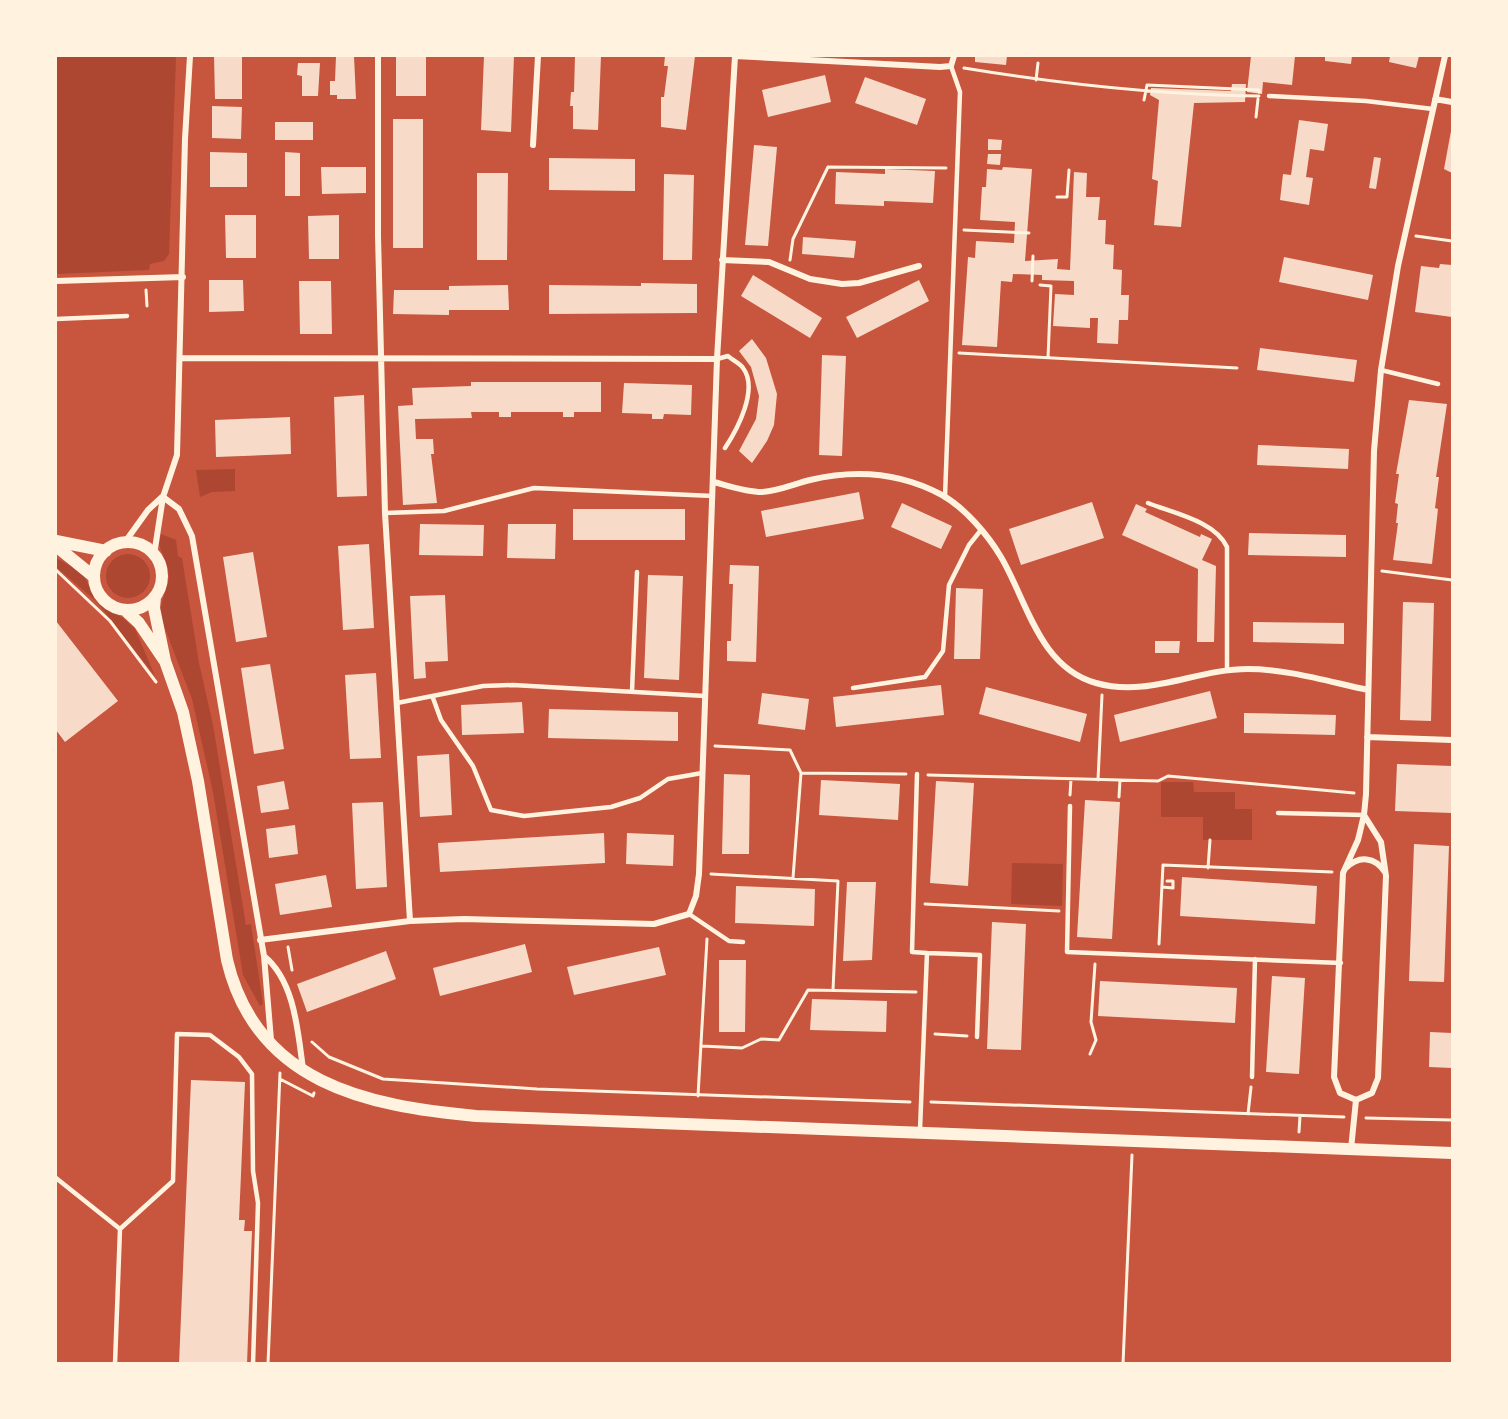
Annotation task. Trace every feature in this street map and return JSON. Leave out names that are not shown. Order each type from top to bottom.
[{"type":"main road","points":[[165,661],[139,623],[125,610],[105,601],[96,587],[93,576],[97,562],[106,551],[125,542],[139,544],[154,555],[162,575],[154,608],[165,661],[180,702],[198,782],[231,975],[250,1017],[272,1046],[303,1071],[358,1095],[445,1113],[520,1119],[1452,1153]]},
{"type":"main road","points":[[56,544],[106,551]]},
{"type":"main road","points":[[56,544],[93,576]]},
{"type":"main road","points":[[125,610],[144,605],[155,597]]},
{"type":"street","points":[[154,555],[163,497],[177,455],[185,139],[190,56]]},
{"type":"street","points":[[378,56],[380,358],[385,513],[410,921]]},
{"type":"street","points":[[533,146],[538,56]]},
{"type":"street","points":[[261,940],[410,921],[464,919],[654,924],[689,914],[696,896],[699,874],[717,359],[735,56],[940,67],[951,66],[954,56]]},
{"type":"street","points":[[1364,815],[1381,842],[1386,876],[1378,1078],[1372,1094],[1356,1100],[1344,1097],[1335,1083],[1343,873],[1358,840],[1366,794],[1374,451],[1388,317],[1445,56]]},
{"type":"street","points":[[1435,99],[1452,102]]},
{"type":"street","points":[[722,260],[769,262],[810,279],[842,284],[859,282],[919,266]]},
{"type":"street","points":[[56,281],[183,277]]},
{"type":"street","points":[[180,358],[717,359]]},
{"type":"street","points":[[714,482],[759,492],[777,490],[831,476],[874,474],[901,479],[945,497],[981,530],[1002,558],[1031,621],[1049,650],[1078,675],[1102,684],[1142,687],[1227,670],[1272,671],[1368,690]]},
{"type":"street","points":[[125,542],[148,510],[163,497]]},
{"type":"street","points":[[163,497],[179,509],[192,536],[264,956],[272,1046]]},
{"type":"street","points":[[1367,737],[1452,740]]},
{"type":"street","points":[[1343,873],[1351,863],[1368,859],[1380,865],[1386,876]]},
{"type":"street","points":[[264,956],[278,972],[287,990],[295,1019],[303,1071]]},
{"type":"street","points":[[1351,1149],[1356,1100]]},
{"type":"lane","points":[[945,497],[960,92],[951,66]]},
{"type":"lane","points":[[1269,96],[1366,101],[1433,109]]},
{"type":"lane","points":[[56,319],[127,316]]},
{"type":"lane","points":[[717,359],[728,356],[743,368],[748,385],[741,426],[725,448]]},
{"type":"lane","points":[[1381,370],[1438,384]]},
{"type":"lane","points":[[385,513],[444,511],[534,488],[713,496]]},
{"type":"lane","points":[[1148,503],[1211,529],[1222,536],[1227,547],[1227,670]]},
{"type":"lane","points":[[853,688],[926,677],[943,651],[949,585],[969,545],[981,530]]},
{"type":"lane","points":[[632,692],[637,572]]},
{"type":"lane","points":[[397,703],[433,698],[483,686],[513,685],[705,696]]},
{"type":"lane","points":[[433,698],[441,720],[473,766],[491,810],[524,816],[611,807],[640,798],[668,778],[702,773]]},
{"type":"lane","points":[[917,774],[912,952],[980,955],[977,1036]]},
{"type":"lane","points":[[1070,806],[1067,951],[1341,963]]},
{"type":"lane","points":[[1278,813],[1364,815]]},
{"type":"lane","points":[[689,914],[729,941],[743,942]]},
{"type":"lane","points":[[920,1133],[927,952]]},
{"type":"lane","points":[[1252,1077],[1255,959]]},
{"type":"lane","points":[[115,1364],[120,1229],[173,1181],[177,1034],[210,1035],[239,1058],[252,1074],[253,1171],[258,1203],[253,1364]]},
{"type":"lane","points":[[56,1178],[120,1229]]},
{"type":"path","points":[[1036,80],[1038,63]]},
{"type":"path","points":[[951,66],[1036,80],[1145,91],[1203,96],[1269,96]]},
{"type":"path","points":[[1144,100],[1147,85],[1259,90],[1256,117]]},
{"type":"path","points":[[789,271],[794,239],[828,168],[957,168]]},
{"type":"path","points":[[1057,197],[1067,197],[1069,170]]},
{"type":"path","points":[[979,231],[1029,233]]},
{"type":"path","points":[[1406,234],[1452,241]]},
{"type":"path","points":[[1032,281],[1033,256]]},
{"type":"path","points":[[146,278],[147,306]]},
{"type":"path","points":[[1040,285],[1051,286],[1048,358]]},
{"type":"path","points":[[951,353],[1237,368]]},
{"type":"path","points":[[56,570],[110,621],[157,683]]},
{"type":"path","points":[[1372,570],[1452,580]]},
{"type":"path","points":[[1098,780],[1102,684]]},
{"type":"path","points":[[704,746],[790,750],[801,772],[793,878]]},
{"type":"path","points":[[801,772],[1158,781],[1168,776],[1366,794]]},
{"type":"path","points":[[1070,806],[1071,779]]},
{"type":"path","points":[[1119,797],[1120,780]]},
{"type":"path","points":[[1208,868],[1210,840]]},
{"type":"path","points":[[1158,956],[1163,865],[1343,873]]},
{"type":"path","points":[[699,874],[838,881],[833,990]]},
{"type":"path","points":[[1162,887],[1173,888],[1173,881],[1167,881]]},
{"type":"path","points":[[914,904],[1067,911]]},
{"type":"path","points":[[698,1096],[707,928]]},
{"type":"path","points":[[286,936],[294,981]]},
{"type":"path","points":[[1090,1054],[1096,1040],[1091,1022],[1096,953]]},
{"type":"path","points":[[702,1046],[742,1048],[761,1039],[779,1040],[808,990],[925,992]]},
{"type":"path","points":[[924,1034],[977,1036]]},
{"type":"path","points":[[312,1041],[329,1057],[384,1079],[698,1096],[1452,1120]]},
{"type":"path","points":[[1248,1114],[1252,1077]]},
{"type":"path","points":[[268,1364],[280,1078]]},
{"type":"path","points":[[1299,1132],[1300,1116]]},
{"type":"path","points":[[1123,1364],[1132,1141]]},
{"type":"shaded area","points":[[56,56],[176,56],[169,254],[164,261],[150,264],[149,270],[56,274]]},
{"type":"shaded area","points":[[235,469],[235,491],[212,492],[200,497],[196,470]]},
{"type":"shaded area","points":[[161,534],[176,540],[178,556],[182,558],[199,663],[213,725],[246,925],[251,924],[263,1004],[260,1006],[243,975],[213,792],[192,699],[159,613],[169,578],[167,565],[159,545]]},
{"type":"shaded area","points":[[128,554],[143,561],[150,576],[143,591],[128,598],[113,591],[106,576],[113,561]]},
{"type":"shaded area","points":[[56,558],[82,572],[98,603],[123,618],[135,629],[155,676],[96,601],[56,567]]},
{"type":"shaded area","points":[[1161,782],[1193,782],[1194,792],[1235,792],[1235,809],[1252,809],[1252,840],[1203,840],[1203,817],[1161,817]]},
{"type":"shaded area","points":[[1012,863],[1063,864],[1062,906],[1011,904]]},
{"type":"building","points":[[214,56],[242,56],[242,99],[215,99]]},
{"type":"building","points":[[336,56],[354,56],[356,99],[337,99],[337,95],[330,95],[330,81],[335,81]]},
{"type":"building","points":[[396,56],[426,56],[426,96],[396,96]]},
{"type":"building","points":[[484,56],[514,56],[511,132],[481,130]]},
{"type":"building","points":[[575,56],[601,56],[598,130],[573,129],[573,106],[570,106],[571,92],[574,92]]},
{"type":"building","points":[[665,56],[695,56],[686,130],[661,127],[661,97],[664,97],[668,66],[664,66]]},
{"type":"building","points":[[975,56],[1007,56],[1006,65],[975,62]]},
{"type":"building","points":[[1251,56],[1295,56],[1292,85],[1263,82],[1262,94],[1247,92]]},
{"type":"building","points":[[1325,56],[1352,56],[1351,64],[1325,61]]},
{"type":"building","points":[[1390,56],[1419,56],[1416,68],[1389,62]]},
{"type":"building","points":[[298,63],[320,63],[318,96],[302,96],[302,76],[297,75]]},
{"type":"building","points":[[825,75],[831,102],[768,117],[762,90]]},
{"type":"building","points":[[865,77],[926,99],[917,125],[855,103]]},
{"type":"building","points":[[1232,84],[1246,84],[1245,102],[1194,103],[1181,227],[1154,225],[1158,181],[1152,179],[1159,100],[1150,95],[1151,88],[1231,91]]},
{"type":"building","points":[[212,106],[242,107],[241,139],[212,138]]},
{"type":"building","points":[[393,119],[423,119],[423,248],[393,248]]},
{"type":"building","points":[[1299,120],[1328,124],[1324,151],[1310,149],[1306,177],[1313,178],[1309,205],[1280,200],[1283,174],[1291,175]]},
{"type":"building","points":[[275,122],[313,122],[313,140],[275,140]]},
{"type":"building","points":[[1452,131],[1452,173],[1444,169]]},
{"type":"building","points":[[988,139],[1002,140],[1001,150],[988,150]]},
{"type":"building","points":[[754,145],[777,147],[768,246],[745,245]]},
{"type":"building","points":[[210,152],[247,153],[247,187],[210,187]]},
{"type":"building","points":[[285,152],[300,153],[300,196],[285,196]]},
{"type":"building","points":[[988,154],[1001,154],[1000,165],[987,164]]},
{"type":"building","points":[[1374,157],[1381,158],[1376,189],[1369,188]]},
{"type":"building","points":[[549,158],[635,159],[635,191],[549,190]]},
{"type":"building","points":[[321,167],[366,167],[366,193],[322,194]]},
{"type":"building","points":[[1003,167],[1032,169],[1025,261],[1058,259],[1057,269],[1070,270],[1074,172],[1087,173],[1086,197],[1100,197],[1098,220],[1106,220],[1105,244],[1114,245],[1113,269],[1122,270],[1121,295],[1129,295],[1128,320],[1119,320],[1118,344],[1097,343],[1098,318],[1090,318],[1090,328],[1053,326],[1055,294],[1074,295],[1074,281],[1042,280],[1042,275],[1013,274],[1012,282],[1001,281],[997,347],[962,345],[968,257],[975,258],[976,241],[1014,243],[1015,222],[980,220],[982,187],[986,187],[987,169],[1002,170]]},
{"type":"building","points":[[885,169],[935,171],[933,203],[884,201],[884,206],[835,204],[836,172],[885,174]]},
{"type":"building","points":[[477,173],[508,173],[507,260],[477,260]]},
{"type":"building","points":[[664,174],[694,175],[692,260],[663,260]]},
{"type":"building","points":[[225,215],[256,215],[256,258],[226,258]]},
{"type":"building","points":[[339,215],[339,259],[309,259],[308,216]]},
{"type":"building","points":[[803,237],[856,241],[854,258],[802,254]]},
{"type":"building","points":[[1284,257],[1373,275],[1368,300],[1279,282]]},
{"type":"building","points":[[1440,264],[1452,265],[1452,317],[1415,312],[1421,266],[1439,268]]},
{"type":"building","points":[[753,275],[822,318],[810,338],[741,296]]},
{"type":"building","points":[[209,280],[243,280],[244,311],[209,312]]},
{"type":"building","points":[[919,280],[929,301],[857,338],[846,317]]},
{"type":"building","points":[[299,281],[331,281],[332,334],[300,334]]},
{"type":"building","points":[[641,283],[697,284],[697,313],[549,314],[549,285],[641,286]]},
{"type":"building","points":[[508,285],[509,310],[449,310],[449,315],[393,314],[394,290],[449,290],[449,286]]},
{"type":"building","points":[[752,339],[766,358],[777,394],[774,425],[767,441],[752,463],[739,451],[756,419],[759,396],[751,367],[739,351]]},
{"type":"building","points":[[1260,348],[1357,360],[1354,382],[1257,370]]},
{"type":"building","points":[[822,355],[846,356],[842,456],[819,455]]},
{"type":"building","points":[[471,382],[601,382],[601,412],[574,412],[574,417],[563,417],[563,412],[511,412],[511,417],[499,417],[499,412],[471,412],[472,418],[415,419],[416,439],[433,439],[434,454],[431,454],[437,503],[403,505],[398,406],[413,405],[412,388],[471,386]]},
{"type":"building","points":[[624,383],[692,385],[691,415],[664,414],[663,419],[652,419],[652,414],[622,413]]},
{"type":"building","points":[[364,395],[367,496],[337,497],[334,397]]},
{"type":"building","points":[[1409,400],[1447,404],[1436,477],[1439,477],[1435,508],[1438,509],[1432,564],[1393,560],[1398,523],[1396,523],[1398,504],[1395,503],[1399,474],[1396,474]]},
{"type":"building","points":[[290,417],[291,454],[216,457],[215,420]]},
{"type":"building","points":[[1258,445],[1349,449],[1348,469],[1257,465]]},
{"type":"building","points":[[859,492],[864,519],[766,537],[761,511]]},
{"type":"building","points":[[1092,502],[1104,538],[1021,565],[1009,529]]},
{"type":"building","points":[[902,503],[952,526],[941,549],[891,527]]},
{"type":"building","points":[[1136,504],[1147,509],[1145,512],[1200,537],[1201,534],[1212,539],[1202,560],[1216,566],[1214,642],[1197,642],[1198,569],[1122,535]]},
{"type":"building","points":[[573,509],[685,509],[685,540],[573,540]]},
{"type":"building","points":[[420,524],[484,525],[483,556],[419,555]]},
{"type":"building","points":[[508,524],[556,524],[555,559],[507,558]]},
{"type":"building","points":[[1249,533],[1346,535],[1346,557],[1248,555]]},
{"type":"building","points":[[369,544],[374,628],[343,630],[338,546]]},
{"type":"building","points":[[253,552],[267,637],[236,642],[223,557]]},
{"type":"building","points":[[730,565],[759,566],[756,662],[727,661],[727,641],[731,641],[733,584],[729,584]]},
{"type":"building","points":[[648,575],[683,576],[679,680],[644,678]]},
{"type":"building","points":[[956,588],[983,589],[980,659],[954,659]]},
{"type":"building","points":[[445,595],[448,661],[425,662],[426,678],[414,679],[410,596]]},
{"type":"building","points":[[1403,602],[1434,603],[1431,721],[1400,720]]},
{"type":"building","points":[[56,621],[118,701],[65,742],[56,730]]},
{"type":"building","points":[[1253,622],[1344,623],[1344,644],[1253,642]]},
{"type":"building","points":[[1155,641],[1180,641],[1179,653],[1155,653]]},
{"type":"building","points":[[270,664],[284,749],[254,754],[241,668]]},
{"type":"building","points":[[376,673],[381,758],[350,759],[345,675]]},
{"type":"building","points":[[941,685],[944,715],[836,727],[833,697]]},
{"type":"building","points":[[986,687],[1087,714],[1080,742],[979,714]]},
{"type":"building","points":[[1210,691],[1217,718],[1120,742],[1114,715]]},
{"type":"building","points":[[762,693],[809,699],[805,730],[758,724]]},
{"type":"building","points":[[522,702],[524,733],[462,735],[461,705]]},
{"type":"building","points":[[549,709],[678,712],[678,741],[548,738]]},
{"type":"building","points":[[1244,713],[1336,715],[1335,735],[1244,733]]},
{"type":"building","points":[[449,754],[452,815],[420,817],[417,756]]},
{"type":"building","points":[[1397,764],[1452,766],[1452,813],[1395,811]]},
{"type":"building","points":[[724,774],[750,775],[749,854],[722,854]]},
{"type":"building","points":[[821,780],[900,784],[898,820],[819,815]]},
{"type":"building","points":[[284,781],[289,809],[261,813],[257,786]]},
{"type":"building","points":[[936,781],[974,783],[968,886],[930,883]]},
{"type":"building","points":[[1085,800],[1120,802],[1112,939],[1077,937]]},
{"type":"building","points":[[383,802],[387,887],[356,889],[352,803]]},
{"type":"building","points":[[295,825],[298,854],[269,858],[266,829]]},
{"type":"building","points":[[604,833],[605,863],[440,872],[438,843]]},
{"type":"building","points":[[627,833],[674,835],[673,866],[626,864]]},
{"type":"building","points":[[1414,844],[1449,846],[1444,982],[1409,981]]},
{"type":"building","points":[[326,875],[332,907],[280,915],[275,884]]},
{"type":"building","points":[[1182,877],[1317,886],[1315,924],[1180,916]]},
{"type":"building","points":[[847,882],[876,882],[872,960],[843,961]]},
{"type":"building","points":[[736,886],[815,889],[814,926],[735,923]]},
{"type":"building","points":[[992,922],[1026,924],[1021,1050],[987,1049]]},
{"type":"building","points":[[525,944],[532,972],[440,996],[433,968]]},
{"type":"building","points":[[659,947],[666,975],[574,995],[567,967]]},
{"type":"building","points":[[386,951],[396,979],[307,1012],[297,984]]},
{"type":"building","points":[[719,960],[746,960],[745,1032],[719,1032]]},
{"type":"building","points":[[1272,976],[1305,978],[1299,1074],[1266,1072]]},
{"type":"building","points":[[1100,981],[1237,988],[1235,1023],[1098,1016]]},
{"type":"building","points":[[812,999],[887,1001],[886,1032],[810,1030]]},
{"type":"building","points":[[1430,1032],[1452,1033],[1452,1068],[1429,1067]]},
{"type":"building","points":[[191,1080],[245,1082],[239,1220],[245,1220],[244,1231],[252,1231],[247,1364],[179,1364]]}]
